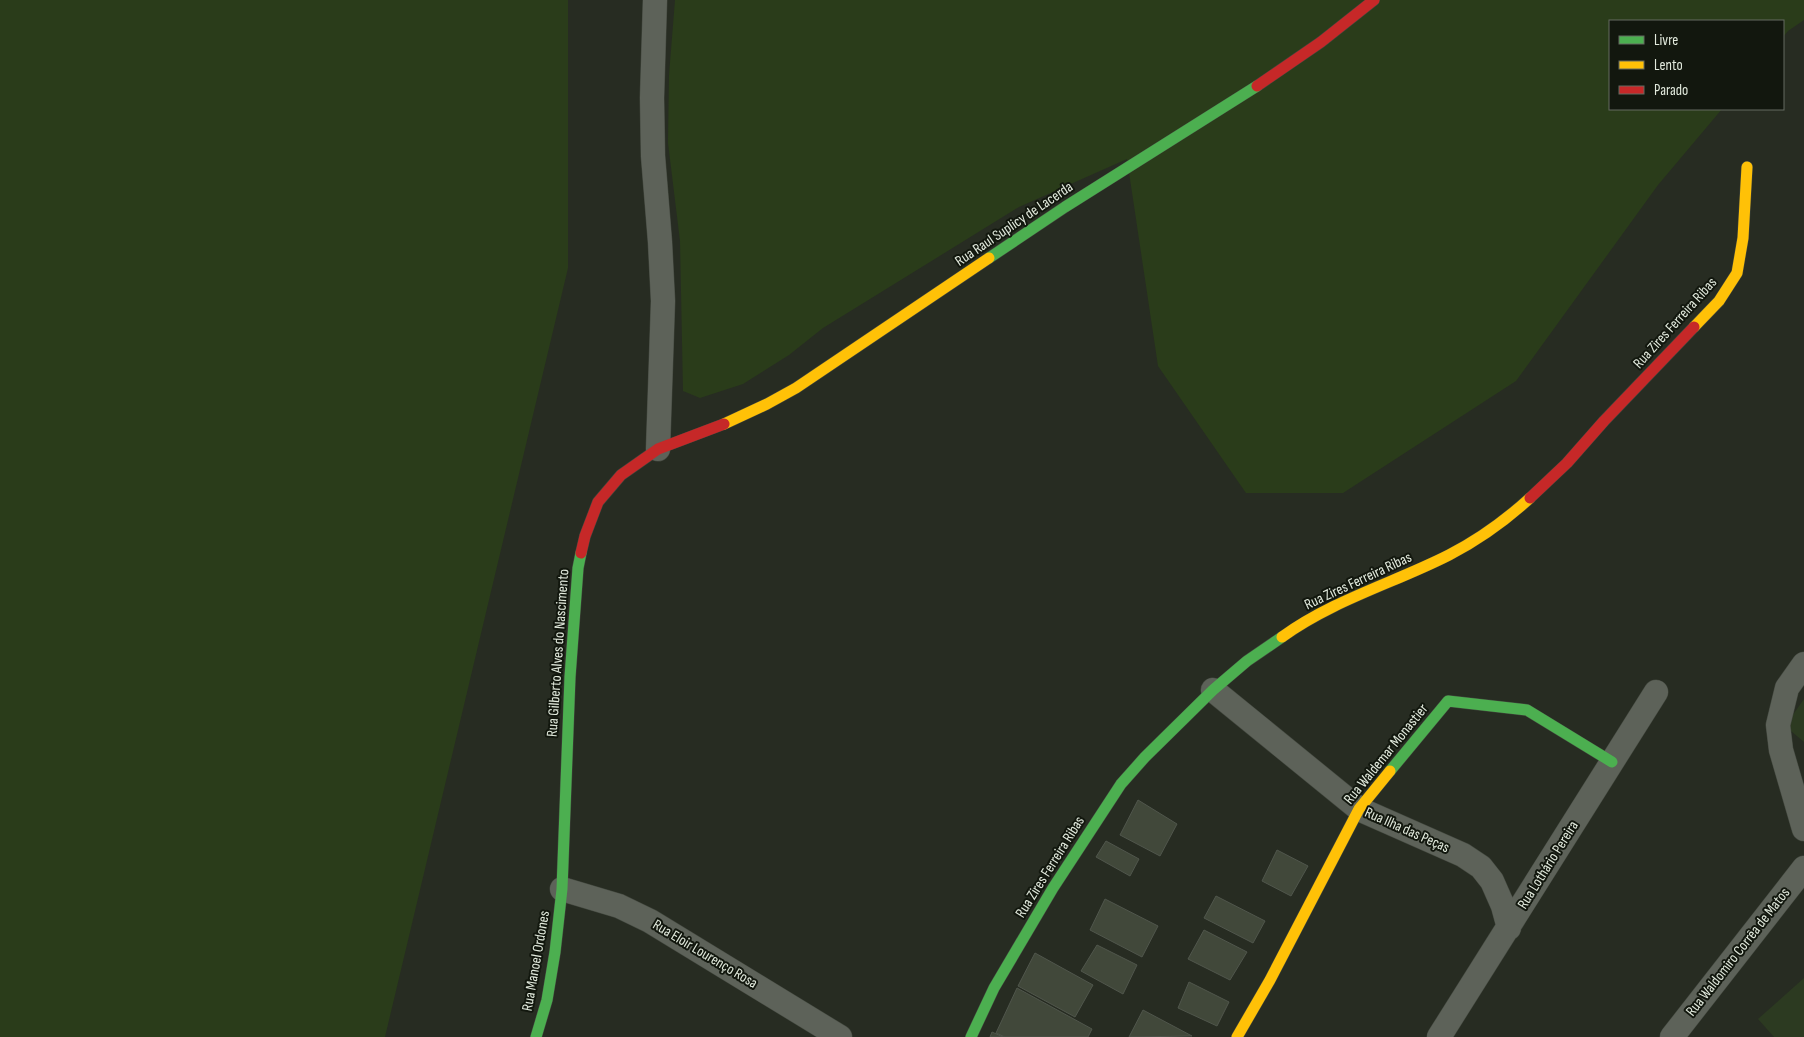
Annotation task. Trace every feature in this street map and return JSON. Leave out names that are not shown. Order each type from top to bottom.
[{"type":"street","points":[[655,0],[652,98],[653,156],[663,301],[658,449]]},
{"type":"street","name":"Rua Raul Suplicy de Lacerda","points":[[658,449],[729,422],[796,388],[1072,203],[1276,74],[1321,42],[1374,0]]},
{"type":"street","name":"Rua Zires Ferreira Ribas","points":[[971,1037],[994,988],[1048,896],[1121,784],[1145,757],[1213,690],[1247,661],[1291,630],[1338,604],[1449,555],[1492,528],[1547,483],[1719,301],[1737,273],[1743,238],[1747,167]]},
{"type":"street","name":"Rua Gilberto Alves do Nascimento","points":[[562,888],[569,687],[578,568],[585,536],[598,502],[621,475],[658,449]]},
{"type":"street","points":[[1804,664],[1787,688],[1778,725],[1780,750],[1804,829]]},
{"type":"street","name":"Rua Ilha das Peças","points":[[1213,690],[1359,809],[1463,855],[1481,867],[1496,889],[1509,928]]},
{"type":"street","name":"Rua Lothário Pereira","points":[[1440,1037],[1656,692]]},
{"type":"street","name":"Rua Waldemar Monastier","points":[[1237,1037],[1270,980],[1359,809],[1448,701],[1526,710],[1612,762]]},
{"type":"street","name":"Rua Waldomiro Corrêa de Matos","points":[[1672,1037],[1804,868]]},
{"type":"street","name":"Rua Eloir Lourenço Rosa","points":[[562,888],[619,906],[650,921],[809,1029],[840,1037]]},
{"type":"street","name":"Rua Manoel Ordones","points":[[536,1037],[547,1000],[562,888]]},
{"type":"shaded area","points":[[0,0],[568,0],[568,268],[385,1037],[0,1037]]},
{"type":"shaded area","points":[[675,0],[1804,0],[1804,20],[1784,36],[1784,20],[1609,20],[1609,110],[1721,110],[1658,185],[1516,381],[1343,493],[1246,493],[1158,366],[1127,159],[1019,207],[823,328],[789,355],[743,384],[700,398],[683,391],[680,241],[668,143],[669,75]]},
{"type":"shaded area","points":[[1804,699],[1804,742],[1785,726]]},
{"type":"shaded area","points":[[1804,978],[1804,1037],[1774,1037],[1758,1019]]},
{"type":"building","points":[[1138,800],[1177,824],[1160,856],[1120,835]]},
{"type":"building","points":[[1106,841],[1139,859],[1130,876],[1096,857]]},
{"type":"building","points":[[1277,850],[1308,866],[1291,896],[1262,881]]},
{"type":"building","points":[[1216,896],[1265,921],[1253,943],[1204,918]]},
{"type":"building","points":[[1105,899],[1158,926],[1142,957],[1090,930]]},
{"type":"building","points":[[1204,930],[1247,952],[1230,980],[1188,959]]},
{"type":"building","points":[[1097,945],[1137,965],[1123,994],[1081,971]]},
{"type":"building","points":[[1035,953],[1093,985],[1075,1017],[1018,986]]},
{"type":"building","points":[[1189,982],[1229,1002],[1217,1026],[1178,1008]]},
{"type":"building","points":[[1017,988],[1092,1029],[1088,1037],[1005,1037],[996,1033]]},
{"type":"building","points":[[1143,1010],[1192,1036],[1129,1037]]},
{"type":"building","points":[[992,1032],[1003,1037],[990,1037]]},
{"type":"traffic: fast","points":[[989,258],[1065,207],[1257,86]]},
{"type":"traffic: fast","points":[[536,1037],[547,1000],[562,889],[570,677],[578,568],[581,553]]},
{"type":"traffic: fast","points":[[971,1037],[994,988],[1053,888],[1121,784],[1145,757],[1213,690],[1247,661],[1282,637]]},
{"type":"traffic: fast","points":[[1390,771],[1448,701],[1527,710],[1612,762]]},
{"type":"traffic: slow","points":[[1694,327],[1719,301],[1737,273],[1743,238],[1747,167]]},
{"type":"traffic: slow","points":[[724,424],[796,388],[989,258]]},
{"type":"traffic: slow","points":[[1282,637],[1343,602],[1428,565],[1471,543],[1512,514],[1530,498]]},
{"type":"traffic: slow","points":[[1237,1037],[1270,980],[1359,809],[1390,771]]},
{"type":"traffic: jam","points":[[1257,86],[1321,42],[1374,0]]},
{"type":"traffic: jam","points":[[1530,498],[1567,463],[1604,421],[1694,327]]},
{"type":"traffic: jam","points":[[581,553],[585,536],[598,502],[621,475],[658,449],[724,424]]}]
